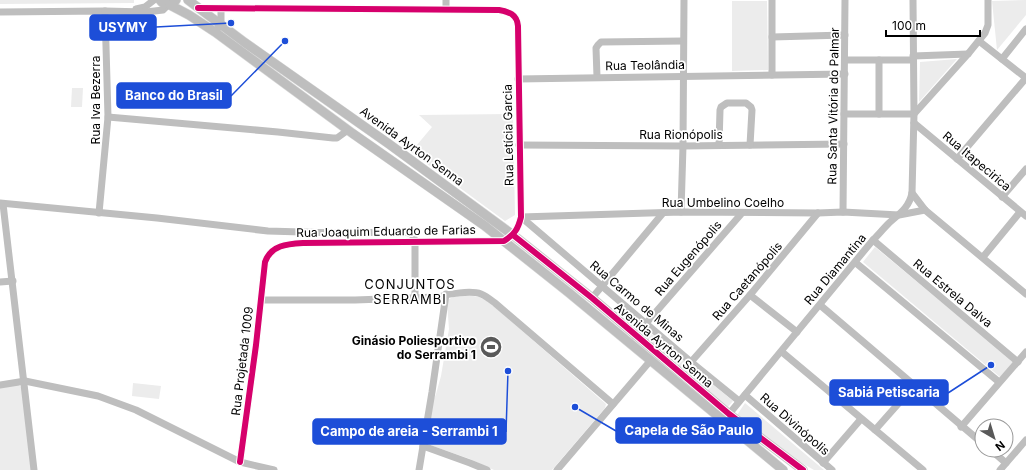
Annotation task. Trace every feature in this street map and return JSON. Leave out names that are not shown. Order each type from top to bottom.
[{"type":"main road","name":"Avenida Ayrton Senna","points":[[160,0],[162,3],[218,28],[389,144],[513,235],[592,298],[635,336],[729,414],[803,470]]},
{"type":"main road","name":"Avenida Ayrton Senna","points":[[188,0],[218,28],[348,130],[428,185],[504,241],[651,360],[783,470]]},
{"type":"main road","points":[[568,292],[574,284]]},
{"type":"street","points":[[126,11],[142,8],[154,0]]},
{"type":"street","points":[[267,0],[267,8]]},
{"type":"street","points":[[305,0],[305,8]]},
{"type":"street","points":[[340,0],[340,8]]},
{"type":"street","points":[[446,0],[446,9]]},
{"type":"street","points":[[681,212],[684,0]]},
{"type":"street","points":[[772,0],[772,75]]},
{"type":"street","name":"Rua Santa Vitória do Palmar","points":[[843,212],[845,0]]},
{"type":"street","name":"Rua Diamantina","points":[[729,414],[856,263],[873,240],[908,206],[912,193],[914,123],[913,0]]},
{"type":"street","points":[[844,114],[914,114],[979,41],[988,25],[988,0]]},
{"type":"street","points":[[0,12],[105,10],[146,12],[171,6]]},
{"type":"street","name":"Rua Letícia Garcia","points":[[198,8],[446,9],[479,13],[498,10],[510,12],[514,15],[518,22],[521,63],[518,79],[521,217],[513,235]]},
{"type":"street","points":[[218,28],[221,9]]},
{"type":"street","name":"Rua Iva Bezerra","points":[[99,213],[104,132],[108,117],[105,10]]},
{"type":"street","points":[[1002,59],[1026,29]]},
{"type":"street","points":[[772,37],[845,35]]},
{"type":"street","points":[[597,77],[596,48],[601,42],[683,40]]},
{"type":"street","points":[[957,159],[1026,78],[979,41]]},
{"type":"street","points":[[845,60],[879,60],[968,54]]},
{"type":"street","points":[[879,60],[879,114]]},
{"type":"street","name":"Rua Teolândia","points":[[518,79],[845,74]]},
{"type":"street","points":[[719,145],[721,107],[727,103],[740,103],[749,104],[752,110],[750,145]]},
{"type":"street","points":[[108,117],[333,138],[337,138],[348,130]]},
{"type":"street","name":"Rua Itapecirica","points":[[914,123],[1023,214]]},
{"type":"street","name":"Rua Rionópolis","points":[[519,146],[844,144]]},
{"type":"street","points":[[1002,197],[1026,169]]},
{"type":"street","points":[[912,193],[925,210],[1026,294]]},
{"type":"street","points":[[2,204],[13,281],[34,470]]},
{"type":"street","name":"Rua Joaquim Eduardo de Farias","points":[[2,204],[268,231],[335,233],[401,232],[411,234],[414,237],[415,242]]},
{"type":"street","name":"Rua Umbelino Coelho","points":[[521,217],[681,212],[843,212],[899,215],[925,210]]},
{"type":"street","points":[[592,298],[663,213]]},
{"type":"street","name":"Rua Eugenópolis","points":[[635,336],[742,213]]},
{"type":"street","name":"Rua Caetanópolis","points":[[691,362],[750,295],[818,213]]},
{"type":"street","points":[[983,257],[1023,214]]},
{"type":"street","name":"Rua Carmo de Minas","points":[[521,217],[602,287],[739,401]]},
{"type":"street","points":[[504,241],[513,235]]},
{"type":"street","name":"Rua Estrela Dalva","points":[[873,240],[1018,362]]},
{"type":"street","name":"Rua Joaquim Eduardo de Farias","points":[[265,262],[267,257],[275,248],[288,244],[504,241]]},
{"type":"street","points":[[415,242],[415,297]]},
{"type":"street","name":"Rua Projetada 1009","points":[[240,462],[265,262]]},
{"type":"street","points":[[856,263],[999,382]]},
{"type":"street","points":[[0,282],[13,281]]},
{"type":"street","points":[[261,300],[355,300],[438,297],[446,294],[476,293],[490,299],[613,404]]},
{"type":"street","points":[[420,470],[446,294]]},
{"type":"street","points":[[750,295],[797,332]]},
{"type":"street","points":[[820,305],[974,437]]},
{"type":"street","points":[[782,352],[923,470]]},
{"type":"street","points":[[961,427],[1026,352]]},
{"type":"street","points":[[558,470],[651,360]]},
{"type":"street","points":[[0,385],[25,381],[98,396],[136,410],[240,462],[274,470]]},
{"type":"street","points":[[875,430],[914,386]]},
{"type":"street","name":"Rua Divinópolis","points":[[745,395],[832,470]]},
{"type":"street","points":[[823,463],[861,419]]},
{"type":"street","points":[[1000,470],[1026,440]]},
{"type":"street","points":[[423,446],[470,462],[487,470]]},
{"type":"street","points":[[1000,458],[1006,463]]},
{"type":"shaded area","points":[[0,0],[134,0],[134,3],[0,4]]},
{"type":"shaded area","points":[[1026,0],[1026,15],[997,50],[992,1]]},
{"type":"shaded area","points":[[732,1],[767,1],[768,70],[732,71]]},
{"type":"shaded area","points":[[957,59],[919,102],[920,62]]},
{"type":"shaded area","points":[[72,88],[83,88],[82,107],[71,107]]},
{"type":"shaded area","points":[[513,114],[515,215],[505,221],[411,152],[432,127],[419,115]]},
{"type":"shaded area","points":[[875,247],[1014,362],[1000,377],[863,262]]},
{"type":"shaded area","points":[[473,296],[489,302],[606,404],[605,408],[552,470],[494,470],[470,459],[430,445],[427,442],[433,400],[441,376],[449,329],[447,302],[449,299],[455,297]]},
{"type":"shaded area","points":[[647,330],[733,401],[727,408],[640,338]]},
{"type":"shaded area","points":[[133,383],[161,386],[159,399],[132,396]]},
{"type":"shaded area","points":[[17,384],[23,389],[33,470],[0,470],[0,387]]},
{"type":"shaded area","points":[[745,403],[824,470],[814,470],[795,459],[737,415]]},
{"type":"cycle path","points":[[198,8],[499,10],[512,14],[516,19],[518,26],[521,217],[516,231],[504,241],[303,243],[280,246],[271,252],[265,262],[256,345],[240,462]]},
{"type":"cycle path","points":[[513,235],[592,298],[729,414],[803,470]]},
{"type":"place","name":"USYMY","points":[[231,23]]},
{"type":"place","name":"Banco do Brasil","points":[[285,41]]},
{"type":"place","name":"Ginásio Poliesportivo do Serrambi 1","points":[[491,347]]},
{"type":"place","name":"Sabiá Petiscaria","points":[[991,365]]},
{"type":"place","name":"Campo de areia - Serrambi 1","points":[[508,371]]},
{"type":"place","name":"Capela de São Paulo","points":[[575,407]]},
{"type":"district","name":"CONJUNTOS SERRAMBI","points":[[410,292]]}]
